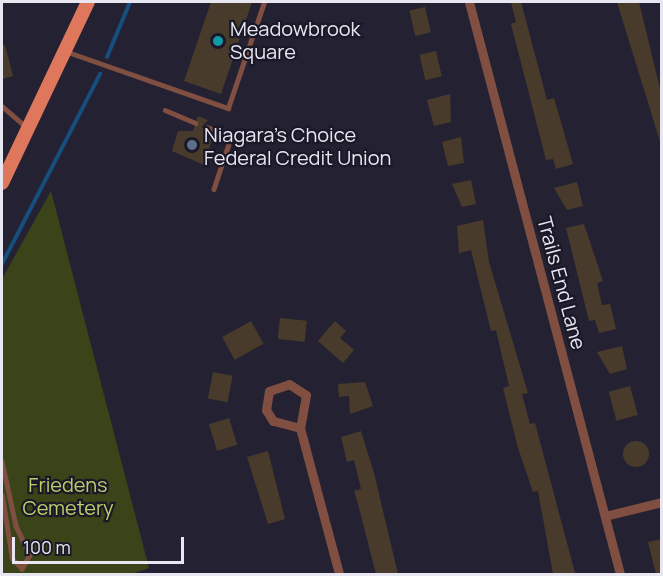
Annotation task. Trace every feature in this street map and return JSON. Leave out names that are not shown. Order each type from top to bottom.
[{"type":"main road","points":[[2,183],[68,52],[88,2]]},
{"type":"street","name":"Trails End Lane","points":[[469,2],[620,574]]},
{"type":"street","points":[[300,429],[273,421],[266,410],[269,391],[289,384],[306,395],[300,429],[339,574]]},
{"type":"street","points":[[605,516],[662,502]]},
{"type":"lane","points":[[68,52],[228,108],[264,2]]},
{"type":"lane","points":[[2,106],[29,130]]},
{"type":"lane","points":[[165,110],[195,123]]},
{"type":"lane","points":[[206,127],[232,135],[214,189]]},
{"type":"lane","points":[[2,461],[16,526],[30,555],[22,572],[12,559],[2,496]]},
{"type":"green space","name":"Friedens Cemetery","points":[[51,191],[149,568],[132,574],[2,574],[2,279]]},
{"type":"building","name":"Meadowbrook Square","points":[[211,2],[252,2],[221,94],[184,81]]},
{"type":"building","points":[[511,2],[521,2],[547,100],[554,98],[573,164],[556,169],[553,159],[546,160],[511,24],[516,22]]},
{"type":"building","points":[[617,2],[639,2],[662,97],[662,148]]},
{"type":"building","points":[[425,7],[431,32],[415,36],[409,11]]},
{"type":"building","points":[[5,45],[13,76],[2,79],[2,46]]},
{"type":"building","points":[[436,51],[442,76],[425,80],[419,55]]},
{"type":"building","points":[[450,94],[451,122],[434,126],[427,100]]},
{"type":"building","name":"Niagara's Choice Federal Credit Union","points":[[198,116],[208,120],[202,127],[212,139],[204,165],[172,151],[178,131],[193,131]]},
{"type":"building","points":[[461,137],[464,163],[448,166],[442,142]]},
{"type":"building","points":[[471,180],[476,204],[462,207],[452,184]]},
{"type":"building","points":[[577,182],[583,206],[567,210],[554,188]]},
{"type":"building","points":[[483,220],[489,262],[528,393],[522,394],[530,424],[535,423],[575,573],[553,574],[538,491],[533,492],[518,448],[503,388],[509,386],[496,330],[491,331],[471,250],[459,253],[457,226]]},
{"type":"building","points":[[584,224],[603,281],[597,283],[602,305],[610,304],[616,329],[599,333],[595,320],[589,321],[566,228]]},
{"type":"building","points":[[280,318],[307,321],[305,342],[278,339]]},
{"type":"building","points":[[251,321],[264,344],[235,360],[222,337]]},
{"type":"building","points":[[335,321],[346,331],[340,338],[354,350],[343,363],[318,341]]},
{"type":"building","points":[[622,346],[627,369],[610,374],[597,352]]},
{"type":"building","points":[[213,372],[233,376],[227,402],[208,399]]},
{"type":"building","points":[[365,382],[373,406],[350,414],[349,396],[339,397],[338,384]]},
{"type":"building","points":[[630,386],[638,415],[617,421],[609,392]]},
{"type":"building","points":[[229,418],[237,445],[217,451],[209,424]]},
{"type":"building","points":[[361,431],[374,473],[398,574],[376,574],[354,491],[361,489],[354,460],[347,462],[341,437]]},
{"type":"building","points":[[636,441],[645,445],[649,454],[645,463],[636,467],[627,463],[623,454],[627,445]]},
{"type":"building","points":[[268,451],[285,519],[268,524],[247,457]]},
{"type":"building","points":[[662,539],[662,574],[656,574],[648,542]]},
{"type":"waterway","points":[[107,57],[130,2]]},
{"type":"waterway","points":[[2,264],[100,74]]},
{"type":"place","name":"Meadowbrook Square","points":[[218,41]]},
{"type":"place","name":"Niagara's Choice Federal Credit Union","points":[[192,145]]}]
